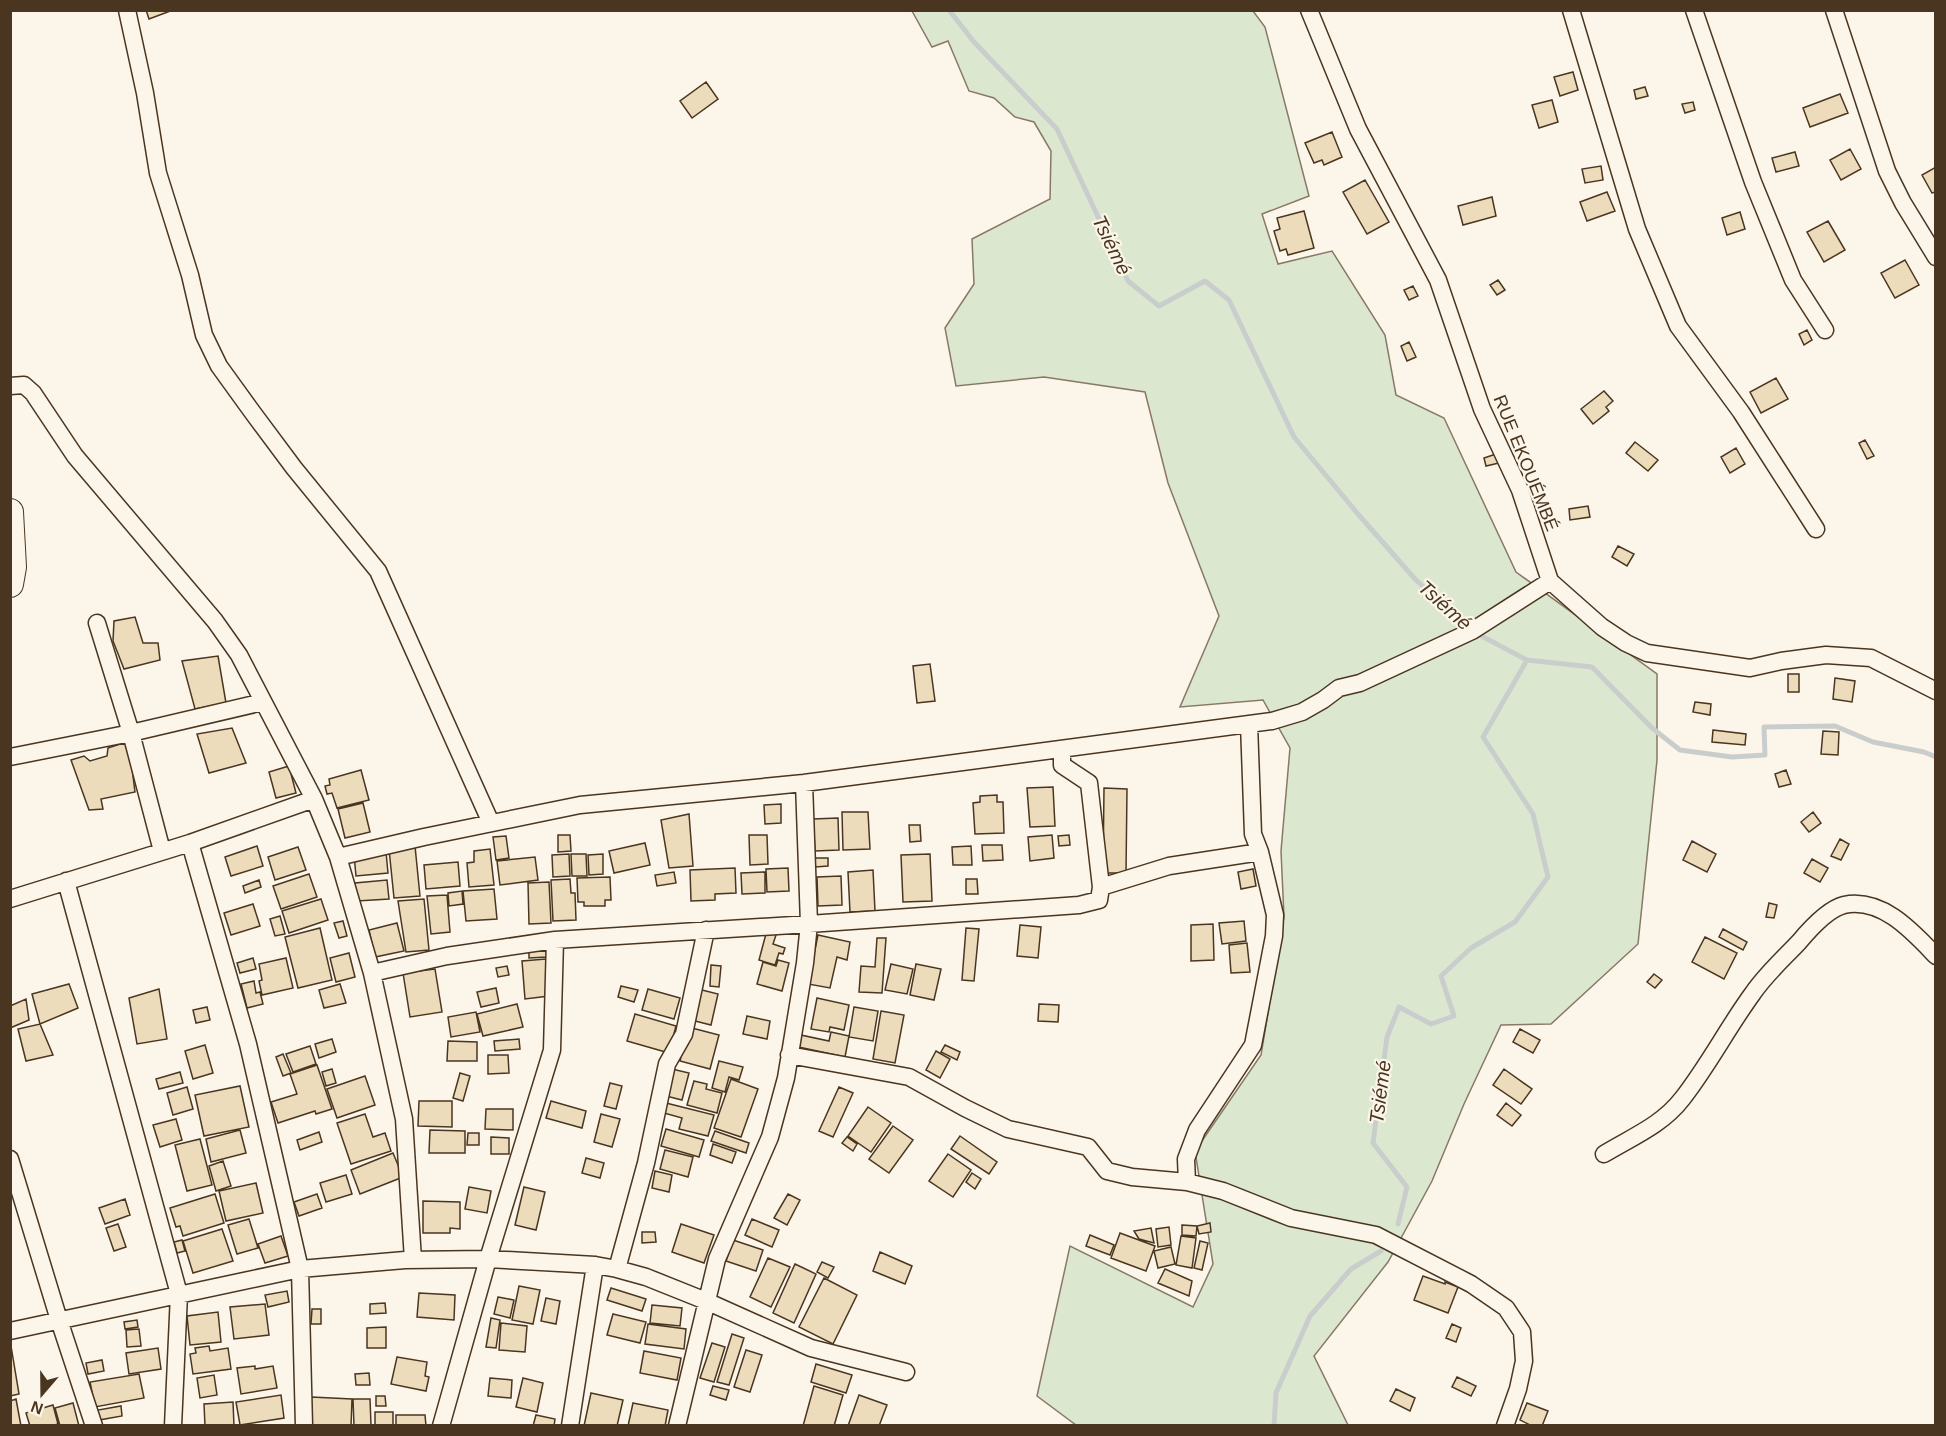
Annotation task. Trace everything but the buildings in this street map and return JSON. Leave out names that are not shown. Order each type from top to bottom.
[{"type":"main road","points":[[10,512],[13,567],[10,584]]},
{"type":"street","points":[[127,10],[145,93],[158,173],[190,275],[204,335],[219,366],[253,413],[378,572],[491,823]]},
{"type":"street","name":"RUE EKOUÉMBÉ","points":[[1309,10],[1358,129],[1438,280],[1482,409],[1520,489],[1551,580],[1602,627],[1626,643],[1647,652],[1750,668],[1826,655],[1871,658],[1935,691]]},
{"type":"street","points":[[1571,10],[1637,229],[1678,326],[1741,412],[1816,529]]},
{"type":"street","points":[[1694,10],[1753,182],[1793,280],[1825,330]]},
{"type":"street","points":[[1834,10],[1887,171],[1935,257]]},
{"type":"street","points":[[10,386],[24,385],[33,393],[75,456],[215,621],[239,655],[314,799],[338,857],[372,973],[404,1119],[413,1260]]},
{"type":"street","points":[[338,857],[580,805],[804,783],[1272,721],[1302,712],[1339,688],[1360,683],[1462,636],[1551,580]]},
{"type":"street","points":[[97,623],[131,733],[162,851]]},
{"type":"street","points":[[10,757],[131,733],[263,702]]},
{"type":"street","points":[[1187,1182],[1186,1159],[1197,1130],[1253,1045],[1274,936],[1275,915],[1254,834],[1249,724]]},
{"type":"street","points":[[372,973],[447,956],[555,940],[1079,905],[1100,900],[1101,887],[1089,783],[1062,765],[1062,749]]},
{"type":"street","points":[[677,1425],[717,1259],[770,1137],[786,1078],[805,963],[809,924],[804,783]]},
{"type":"street","points":[[10,899],[190,843],[314,799]]},
{"type":"street","points":[[190,843],[248,1044],[300,1269],[304,1425]]},
{"type":"street","points":[[1101,887],[1169,866],[1260,852]]},
{"type":"street","points":[[66,881],[179,1294],[173,1425]]},
{"type":"street","points":[[1604,1154],[1663,1120],[1682,1099],[1753,991],[1812,927],[1844,905],[1862,905],[1883,910],[1908,927],[1935,956]]},
{"type":"street","points":[[617,1269],[646,1163],[667,1064],[684,1034],[706,930]]},
{"type":"street","points":[[441,1425],[488,1259],[552,1050],[555,940]]},
{"type":"street","points":[[789,1055],[909,1077],[1008,1129],[1088,1147],[1107,1171],[1132,1177],[1187,1182],[1223,1191],[1291,1218],[1376,1235],[1471,1284],[1506,1308],[1522,1332],[1524,1361],[1518,1389],[1505,1425]]},
{"type":"street","points":[[10,1159],[94,1425]]},
{"type":"street","points":[[10,1331],[300,1269],[413,1260],[488,1259],[595,1265],[617,1269],[646,1277],[706,1301],[811,1348],[906,1372]]},
{"type":"street","points":[[570,1425],[595,1265]]},
{"type":"green space","points":[[912,11],[1253,11],[1265,27],[1309,196],[1262,214],[1278,264],[1332,251],[1385,335],[1396,395],[1444,418],[1516,572],[1657,674],[1657,760],[1638,944],[1551,1024],[1501,1025],[1464,1104],[1432,1181],[1388,1262],[1314,1356],[1348,1425],[1076,1425],[1037,1396],[1070,1246],[1193,1307],[1213,1264],[1195,1151],[1261,1055],[1284,917],[1281,851],[1290,748],[1263,700],[1180,707],[1219,616],[1168,483],[1145,392],[1044,377],[956,386],[945,328],[974,284],[972,239],[1050,199],[1051,151],[1034,122],[1015,117],[994,98],[969,91],[948,41],[932,47]]},
{"type":"waterway","name":"Tsiémé","points":[[949,10],[974,42],[1057,129],[1128,281],[1159,306],[1205,281],[1229,300],[1294,437],[1415,579],[1472,631],[1527,660],[1483,737],[1533,814],[1548,877],[1515,922],[1471,948],[1441,976],[1454,1016],[1431,1024],[1399,1007],[1387,1037],[1373,1143],[1407,1187],[1398,1224]]},
{"type":"waterway","points":[[1527,660],[1592,667],[1652,728],[1680,750],[1732,757],[1765,755],[1764,727],[1835,726],[1873,742],[1924,752],[1936,757]]},
{"type":"waterway","name":"Tsiémé","points":[[1274,1426],[1276,1393],[1310,1316],[1351,1269],[1381,1251]]}]
